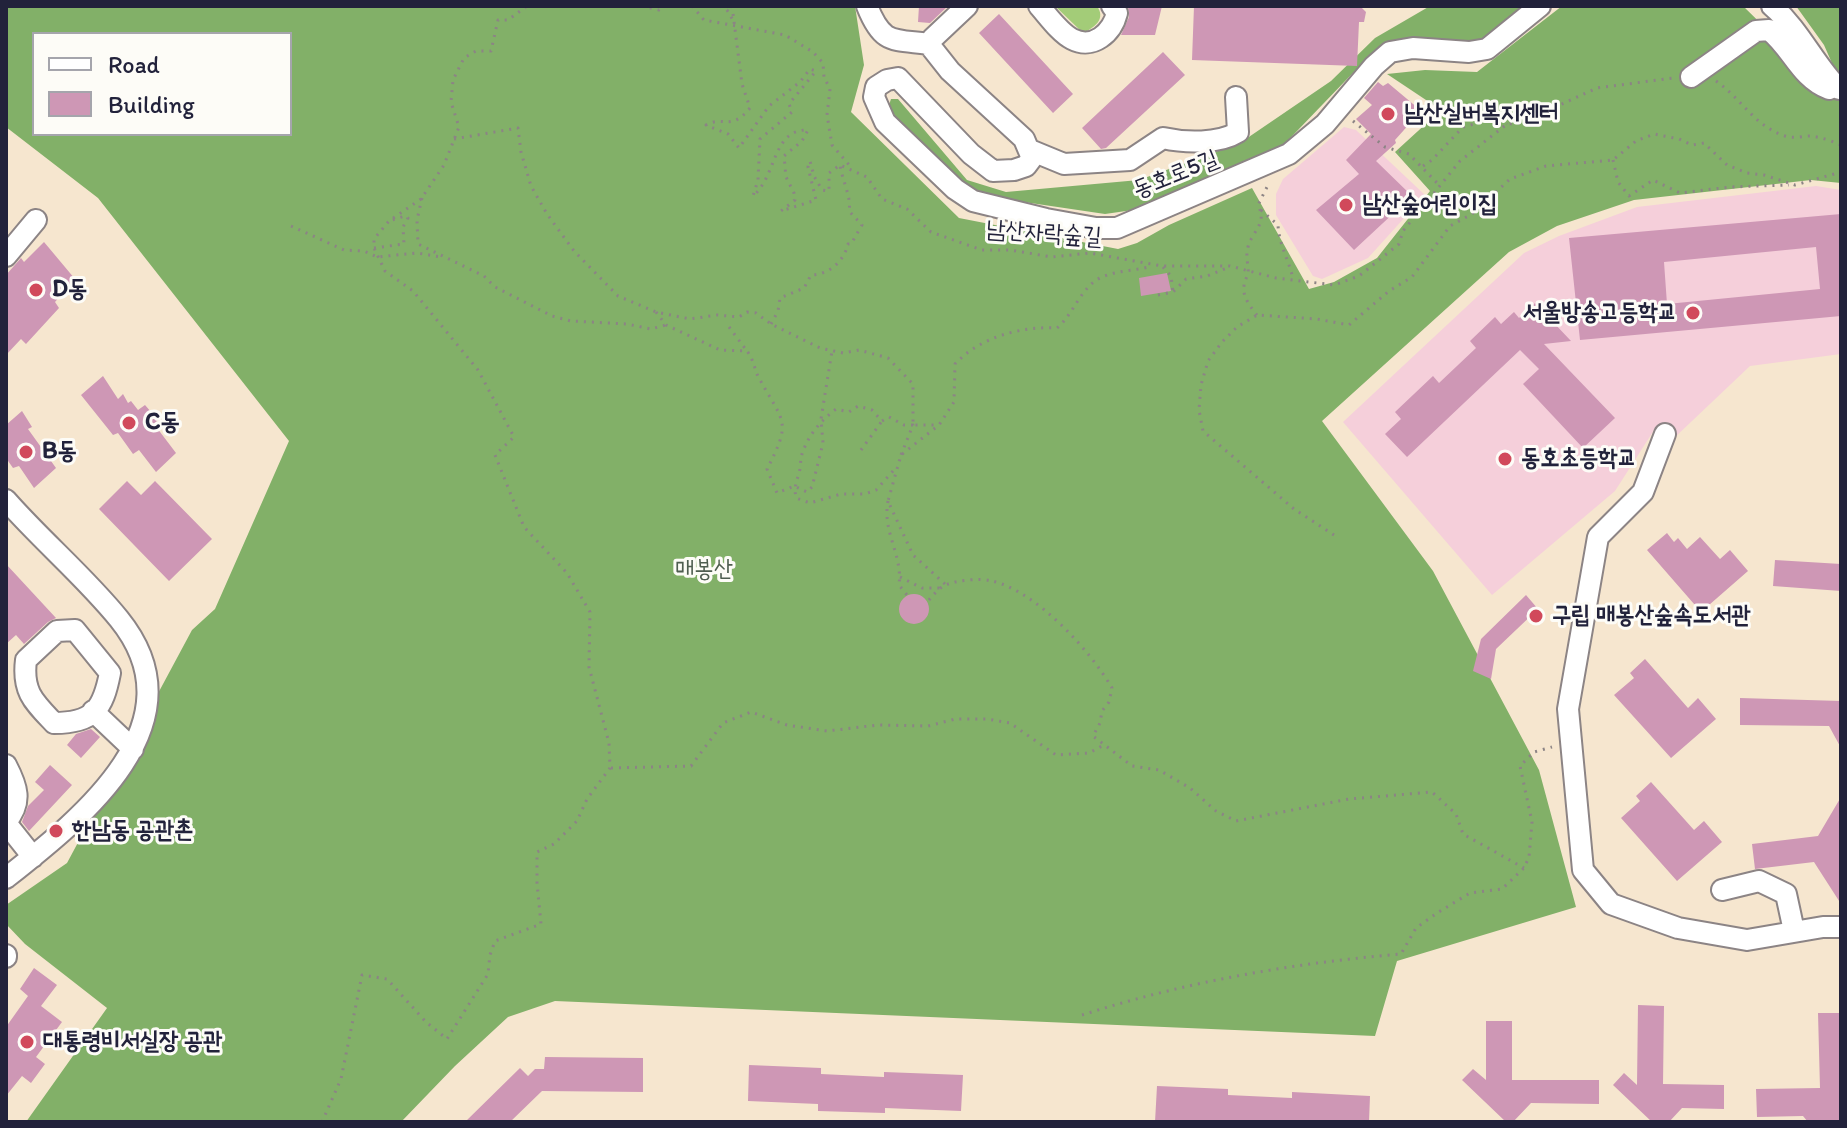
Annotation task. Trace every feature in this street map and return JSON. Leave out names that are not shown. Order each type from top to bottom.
[{"type":"street","points":[[867,6],[877,29],[896,41],[931,44]]},
{"type":"street","points":[[967,6],[932,39],[931,47],[950,71],[1024,139],[1030,150],[1064,164],[1130,160],[1163,138],[1178,142],[1229,138],[1238,132],[1236,97]]},
{"type":"street","points":[[1039,6],[1072,39],[1089,43],[1109,30],[1117,13],[1112,6]]},
{"type":"street","name":"동호로5길","points":[[1030,150],[1032,158],[1026,166],[1006,172],[993,171],[971,154],[898,78],[876,87],[874,97],[877,109],[885,122],[955,189],[973,201],[1096,228],[1117,228],[1279,160],[1325,124],[1390,52],[1413,48],[1469,52],[1487,49],[1540,6]]},
{"type":"street","points":[[1772,6],[1805,41],[1825,75],[1839,88]]},
{"type":"street","points":[[1691,77],[1756,31],[1769,30],[1783,41],[1803,73],[1829,89],[1839,88]]},
{"type":"street","points":[[6,256],[36,220]]},
{"type":"street","points":[[1665,434],[1643,492],[1598,537],[1568,709],[1583,870],[1611,904],[1678,928],[1747,940],[1794,931],[1841,927]]},
{"type":"street","points":[[6,500],[120,620],[134,642],[146,672],[148,688],[146,718],[133,749],[94,801],[54,840],[6,878]]},
{"type":"street","points":[[75,630],[110,673],[104,703],[93,711],[83,720],[54,723],[30,698],[24,673],[26,660],[57,631],[75,630]]},
{"type":"street","points":[[93,711],[133,749]]},
{"type":"street","points":[[6,765],[18,797],[17,805],[6,823],[33,857]]},
{"type":"street","points":[[1722,890],[1759,881],[1786,894],[1794,931]]},
{"type":"path","points":[[322,1122],[341,1079],[362,975],[387,979],[426,1022],[447,1039],[488,974],[495,941],[541,924],[537,852],[554,844],[577,821],[587,799],[610,768],[609,743],[589,667],[590,612],[567,573],[524,527],[495,455],[514,437],[478,370],[413,291],[385,271],[374,248],[374,239],[389,221],[422,197],[444,165],[459,127],[451,102],[453,80],[464,58],[476,51],[491,51],[498,20],[508,20],[527,6]]},
{"type":"path","points":[[642,6],[659,10],[664,6]]},
{"type":"path","points":[[692,6],[704,20],[785,35],[813,52],[823,63],[824,77],[830,89],[827,115],[832,145],[853,169]]},
{"type":"path","points":[[720,6],[727,10],[736,25]]},
{"type":"path","points":[[732,6],[742,84],[750,108],[743,117],[730,124],[712,121],[706,125],[728,134],[739,148],[769,106],[800,82],[810,69],[816,71],[789,104],[792,112],[760,139],[758,180],[753,196],[766,181],[785,138],[794,131],[808,130],[802,141],[784,156],[786,177],[795,200],[781,211],[816,200],[808,167],[810,161],[822,190],[829,191],[829,173],[840,165],[851,202],[849,211],[862,225],[836,266],[821,274],[811,275],[804,288],[780,298],[771,324]]},
{"type":"path","points":[[1691,77],[1712,78],[1735,94],[1744,110],[1756,121],[1784,136],[1808,136],[1841,145]]},
{"type":"path","name":"남산자락숲길","points":[[840,165],[867,177],[882,199],[907,209],[931,232],[982,250],[1010,250],[1052,257],[1090,253],[1162,266],[1230,266],[1334,285],[1359,276],[1399,244],[1403,231],[1439,184],[1475,148],[1507,124],[1520,123],[1597,88],[1691,77]]},
{"type":"path","points":[[1340,106],[1365,133],[1385,147],[1409,154],[1439,184]]},
{"type":"path","points":[[1421,167],[1432,160],[1463,127],[1500,117],[1507,124]]},
{"type":"path","points":[[454,139],[518,128],[531,186],[565,239],[618,296],[656,312],[690,319],[717,315],[739,317],[747,312],[756,313],[812,345],[843,353],[859,350],[893,362],[913,384],[913,425],[896,468],[884,519],[901,570],[899,585],[907,595]]},
{"type":"path","points":[[1334,535],[1294,509],[1203,431],[1199,410],[1201,385],[1208,361],[1237,327],[1257,315],[1317,319],[1349,325],[1389,291],[1412,277],[1450,226],[1472,214],[1510,179],[1546,166],[1613,160],[1636,141],[1654,134],[1692,145],[1704,143],[1727,165],[1795,185]]},
{"type":"path","points":[[1613,160],[1618,182],[1629,196],[1653,180],[1680,193],[1730,187],[1795,185],[1841,172]]},
{"type":"path","points":[[422,197],[417,220],[418,244],[484,276],[495,287],[517,300],[571,321],[627,324],[651,329],[666,325]]},
{"type":"path","points":[[1257,315],[1244,294],[1244,284],[1249,271],[1246,261],[1248,246],[1261,224],[1260,208],[1278,225],[1279,242],[1289,261],[1293,279]]},
{"type":"path","points":[[374,248],[404,244],[403,227],[408,218],[405,216],[389,221]]},
{"type":"path","points":[[291,226],[344,250],[364,251],[377,257],[417,253],[444,258]]},
{"type":"path","points":[[901,455],[939,425],[954,402],[953,371],[961,357],[1014,330],[1057,328],[1069,318],[1081,295],[1101,277],[1156,265]]},
{"type":"path","points":[[1162,266],[1171,276],[1173,292]]},
{"type":"path","points":[[1160,294],[1173,292],[1186,279],[1207,276],[1230,266]]},
{"type":"path","points":[[656,312],[666,325],[720,350],[747,351]]},
{"type":"path","points":[[729,327],[756,364],[758,378],[781,412],[778,450],[767,469],[777,493],[794,486]]},
{"type":"path","points":[[794,486],[803,492],[812,487],[823,443],[821,423],[832,351]]},
{"type":"path","points":[[882,421],[872,410],[858,406],[849,412],[836,409],[810,436],[800,458],[800,470],[794,486],[796,498],[810,503],[841,494],[865,494],[876,490],[896,468]]},
{"type":"path","points":[[861,450],[882,421],[889,417],[904,425],[939,425]]},
{"type":"path","points":[[888,501],[913,555],[943,586]]},
{"type":"path","points":[[900,577],[922,588],[990,580],[1015,590],[1043,609],[1087,652],[1112,688],[1093,736],[1102,746],[1132,766],[1159,770],[1190,788],[1216,811],[1236,821],[1349,799],[1432,792],[1456,814],[1463,834],[1524,868]]},
{"type":"path","points":[[929,600],[943,586]]},
{"type":"path","points":[[610,768],[691,766],[723,723],[751,712],[787,725],[827,731],[878,725],[928,726],[955,719],[987,719],[1010,723],[1056,755],[1089,753],[1102,746]]},
{"type":"path","points":[[1082,1015],[1144,995],[1321,960],[1401,954],[1416,928],[1437,913],[1470,893],[1502,889],[1524,868],[1529,857],[1532,822],[1520,766],[1534,752],[1571,742]]},
{"type":"shaded area","name":"남산숲어린이집","points":[[1344,127],[1356,130],[1425,195],[1368,258],[1322,279],[1313,276],[1276,215],[1276,194],[1283,179]]},
{"type":"shaded area","points":[[1816,186],[1841,190],[1841,354],[1750,366],[1672,440],[1656,427],[1615,491],[1492,595],[1343,422],[1524,253],[1559,236],[1637,207]]},
{"type":"green space","name":"매봉산","points":[[6,6],[855,6],[864,65],[851,112],[959,218],[1118,249],[1137,243],[1169,225],[1252,188],[1309,289],[1334,282],[1377,258],[1430,191],[1395,152],[1441,110],[1387,74],[1425,70],[1477,72],[1562,6],[1743,6],[1841,102],[1841,183],[1811,180],[1634,200],[1557,226],[1509,252],[1322,421],[1433,571],[1539,770],[1576,907],[1397,961],[1375,1036],[555,1001],[508,1017],[401,1122],[26,1122],[107,1008],[25,944],[6,924],[6,905],[67,863],[192,630],[215,609],[289,441],[98,198],[6,127]]},
{"type":"green space","points":[[1055,6],[1097,6],[1100,19],[1083,33]]},
{"type":"green space","points":[[1430,6],[1525,6],[1481,41],[1435,40],[1374,51],[1273,156],[1140,209],[1105,214],[990,197],[958,184],[888,108],[891,99],[898,99],[967,180],[1006,192],[1139,180],[1240,143],[1331,81],[1375,38]]},
{"type":"green space","points":[[1796,6],[1841,6],[1841,74],[1835,70],[1824,45]]},
{"type":"building","points":[[919,6],[948,6],[930,23],[918,22]]},
{"type":"building","points":[[1128,6],[1162,6],[1155,35],[1121,35],[1129,17]]},
{"type":"building","points":[[1194,6],[1360,6],[1366,12],[1364,22],[1359,22],[1357,66],[1192,60]]},
{"type":"building","points":[[999,14],[1073,94],[1053,113],[979,33]]},
{"type":"building","points":[[1163,52],[1185,75],[1106,148],[1101,149],[1082,128]]},
{"type":"building","points":[[1378,82],[1383,86],[1388,83],[1419,109],[1395,140],[1396,143],[1376,161],[1412,196],[1354,250],[1316,210],[1359,174],[1346,160],[1371,134],[1356,119],[1372,105],[1364,98]]},
{"type":"building","points":[[1841,214],[1841,316],[1580,340],[1569,238]],"holes":[[[1816,247],[1820,289],[1667,304],[1664,262]]]},
{"type":"building","name":"D동","points":[[44,242],[75,279],[55,302],[59,308],[26,344],[21,339],[6,355],[6,275],[21,258],[24,262]]},
{"type":"building","points":[[1167,273],[1171,291],[1141,296],[1139,278]]},
{"type":"building","points":[[1535,303],[1571,341],[1544,344],[1615,418],[1583,448],[1523,384],[1539,369],[1520,350],[1407,457],[1385,434],[1401,419],[1395,412],[1433,376],[1439,383],[1476,348],[1470,341],[1495,317],[1501,324],[1514,312],[1519,318]]},
{"type":"building","name":"C동","points":[[103,376],[118,399],[123,394],[128,403],[131,401],[138,410],[145,405],[158,420],[154,424],[176,453],[156,472],[139,450],[133,454],[118,433],[113,435],[81,395]]},
{"type":"building","name":"B동","points":[[22,411],[32,427],[28,429],[56,468],[34,488],[19,466],[13,468],[6,458],[6,425]]},
{"type":"building","points":[[127,481],[141,495],[155,481],[212,539],[169,581],[99,509]]},
{"type":"building","points":[[1667,533],[1674,542],[1678,538],[1687,549],[1700,537],[1720,559],[1730,550],[1748,571],[1701,612],[1647,550]]},
{"type":"building","points":[[1775,560],[1841,564],[1841,591],[1773,586]]},
{"type":"building","points":[[6,564],[56,618],[24,644],[16,635],[6,644]]},
{"type":"building","points":[[914,594],[925,598],[929,609],[925,620],[914,624],[903,620],[899,609],[903,598]]},
{"type":"building","points":[[1526,595],[1538,609],[1496,649],[1491,679],[1473,671],[1481,639]]},
{"type":"building","points":[[1645,659],[1688,708],[1698,698],[1716,719],[1671,758],[1614,695],[1634,678],[1630,673]]},
{"type":"building","points":[[1740,698],[1841,701],[1841,748],[1829,726],[1740,725]]},
{"type":"building","points":[[91,729],[100,737],[81,758],[67,745],[76,734]]},
{"type":"building","points":[[50,765],[72,785],[29,831],[22,822],[28,806],[44,790],[35,782]]},
{"type":"building","points":[[1651,782],[1694,830],[1704,821],[1722,842],[1677,881],[1621,818],[1640,801],[1636,796]]},
{"type":"building","points":[[1841,797],[1841,904],[1814,862],[1755,869],[1752,844],[1818,836]]},
{"type":"building","name":"대통령비서실장 공관","points":[[34,968],[57,985],[41,1006],[62,1022],[36,1057],[45,1064],[31,1083],[22,1076],[6,1096],[6,1027],[28,996],[20,989]]},
{"type":"building","points":[[1638,1005],[1664,1006],[1663,1084],[1724,1085],[1724,1109],[1682,1108],[1669,1122],[1652,1122],[1613,1085],[1624,1073],[1637,1085]]},
{"type":"building","points":[[1818,1013],[1841,1013],[1841,1122],[1808,1122],[1803,1116],[1757,1117],[1756,1089],[1820,1088]]},
{"type":"building","points":[[1486,1021],[1512,1021],[1512,1080],[1599,1080],[1599,1104],[1531,1103],[1513,1122],[1506,1122],[1462,1080],[1473,1069],[1486,1080]]},
{"type":"building","points":[[545,1057],[643,1058],[643,1092],[542,1091],[510,1122],[465,1122],[520,1068],[528,1076],[535,1069],[544,1069]]},
{"type":"building","points":[[749,1065],[821,1068],[821,1074],[884,1077],[884,1072],[963,1075],[961,1111],[885,1108],[885,1113],[818,1111],[818,1104],[748,1101]]},
{"type":"building","points":[[1157,1086],[1228,1089],[1228,1095],[1292,1098],[1292,1092],[1370,1096],[1369,1122],[1155,1122]]},
{"type":"place","name":"남산실버복지센터","points":[[1388,114]]},
{"type":"place","name":"남산숲어린이집","points":[[1346,205]]},
{"type":"place","name":"D동","points":[[36,290]]},
{"type":"place","name":"서울방송고등학교","points":[[1693,313]]},
{"type":"place","name":"C동","points":[[129,423]]},
{"type":"place","name":"B동","points":[[26,452]]},
{"type":"place","name":"동호초등학교","points":[[1505,459]]},
{"type":"place","name":"구립 매봉산숲속도서관","points":[[1536,616]]},
{"type":"place","name":"한남동 공관촌","points":[[56,831]]},
{"type":"place","name":"대통령비서실장 공관","points":[[27,1042]]}]
